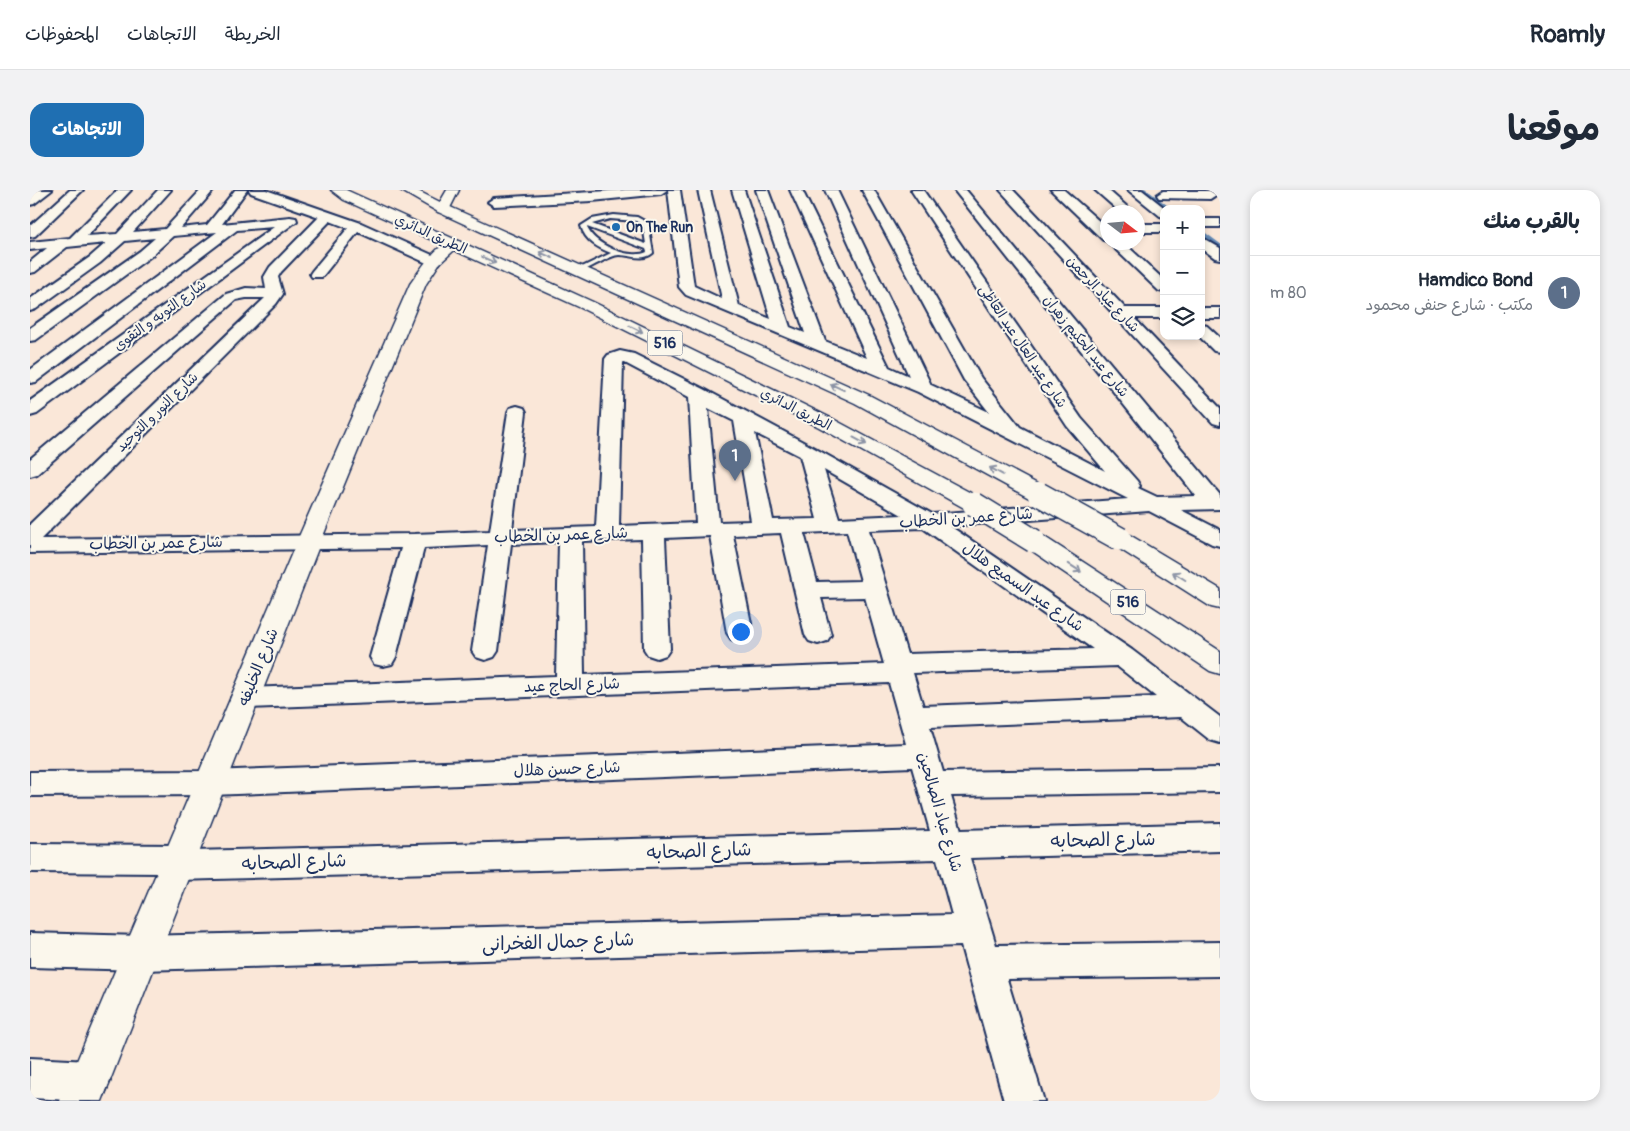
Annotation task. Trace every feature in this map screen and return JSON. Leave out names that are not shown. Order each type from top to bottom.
[{"type":"main road","name":"الطريق الدائري","points":[[406,190],[443,209],[862,399],[1120,539],[1220,601]]},
{"type":"main road","points":[[443,209],[453,190]]},
{"type":"main road","name":"الطريق الدائري","points":[[337,193],[444,252],[587,305],[826,423],[974,504],[1034,541],[1220,664]]},
{"type":"main road","name":"الطريق الدائري","points":[[392,196],[443,209]]},
{"type":"main road","name":"شارع الخليفه","points":[[85,1091],[310,541],[418,284],[444,252]]},
{"type":"street","points":[[30,201],[46,190]]},
{"type":"street","points":[[30,233],[77,190]]},
{"type":"street","points":[[30,269],[69,242],[125,190]]},
{"type":"street","points":[[30,306],[95,260],[121,237],[166,190]]},
{"type":"street","points":[[30,336],[112,279],[170,232],[208,190]]},
{"type":"street","points":[[212,228],[241,190]]},
{"type":"street","points":[[255,190],[328,218],[444,252]]},
{"type":"street","points":[[494,202],[661,190]]},
{"type":"street","points":[[674,190],[687,286],[691,292],[818,342],[924,388],[1014,432],[1220,539]]},
{"type":"street","points":[[704,190],[732,308]]},
{"type":"street","points":[[738,190],[782,328]]},
{"type":"street","points":[[762,190],[818,342]]},
{"type":"street","points":[[796,190],[880,369]]},
{"type":"street","points":[[831,190],[924,388]]},
{"type":"street","points":[[868,190],[972,380],[1014,432]]},
{"type":"street","name":"شارع عبد العال عبد العاطى","points":[[917,190],[1074,422],[1146,500]]},
{"type":"street","name":"شارع عبد الحكيم زهران","points":[[960,190],[1216,502]]},
{"type":"street","name":"شارع عباد الرحمن","points":[[1006,190],[1220,419]]},
{"type":"street","points":[[1056,190],[1100,230]]},
{"type":"street","points":[[1101,190],[1119,205]]},
{"type":"street","points":[[1134,190],[1160,210]]},
{"type":"street","points":[[1160,192],[1210,195]]},
{"type":"street","points":[[1160,192],[1177,205]]},
{"type":"street","points":[[30,246],[328,218]]},
{"type":"street","name":"شارع النور و التوحيد","points":[[30,537],[271,301],[274,289],[271,277],[275,270],[328,218]]},
{"type":"street","name":"شارع التوبه و التقوى","points":[[30,410],[290,221]]},
{"type":"street","points":[[1205,223],[1220,223]]},
{"type":"street","points":[[1205,225],[1220,236]]},
{"type":"street","points":[[30,378],[234,226]]},
{"type":"street","points":[[317,274],[356,226]]},
{"type":"street","points":[[1145,228],[1160,228]]},
{"type":"street","points":[[1205,244],[1220,255]]},
{"type":"street","points":[[1123,250],[1160,284]]},
{"type":"street","points":[[30,470],[226,300],[246,293],[274,289]]},
{"type":"street","points":[[1120,313],[1160,313]]},
{"type":"street","points":[[1205,313],[1220,313]]},
{"type":"street","points":[[1205,333],[1220,347]]},
{"type":"street","name":"شارع عبد السميع هلال","points":[[607,533],[613,371],[614,359],[620,356],[628,358],[698,393],[809,453],[928,521],[1123,657],[1220,732]]},
{"type":"street","points":[[698,393],[714,529],[740,633]]},
{"type":"street","points":[[485,651],[517,412]]},
{"type":"street","points":[[743,418],[763,527]]},
{"type":"street","points":[[809,453],[843,524]]},
{"type":"street","name":"شارع عمر بن الخطاب","points":[[30,546],[414,541],[500,538],[928,521],[1092,509],[1146,500],[1216,502]]},
{"type":"street","name":"شارع عباد الصالحين","points":[[843,524],[875,589],[1024,1101]]},
{"type":"street","points":[[791,526],[818,635]]},
{"type":"street","points":[[653,532],[657,649]]},
{"type":"street","points":[[570,685],[571,535]]},
{"type":"street","points":[[383,657],[414,541]]},
{"type":"street","points":[[807,590],[875,589]]},
{"type":"street","name":"شارع الحاج عيد","points":[[246,698],[570,685],[1123,657]]},
{"type":"street","points":[[913,717],[1187,706]]},
{"type":"street","name":"شارع حسن هلال","points":[[30,784],[211,783],[924,755]]},
{"type":"street","points":[[932,784],[1220,780]]},
{"type":"street","name":"شارع الصحابه","points":[[30,858],[178,862],[1220,837]]},
{"type":"street","name":"شارع جمال الفخرانى","points":[[30,950],[142,953],[979,946],[1220,960]]},
{"type":"street","points":[[30,1078],[85,1091]]},
{"type":"lane","points":[[608,217],[641,221],[647,226],[649,255],[640,257],[618,252],[590,239],[584,228],[587,224],[597,219],[608,217]]},
{"type":"lane","points":[[587,224],[650,248]]},
{"type":"lane","points":[[580,270],[618,252]]},
{"type":"waterway","points":[[1144,190],[1164,205]]},
{"type":"waterway","points":[[1205,235],[1220,246]]},
{"type":"place","name":"On The Run","points":[[616,227]]},
{"type":"place","name":"Hamdico Bond","points":[[735,481]]}]
